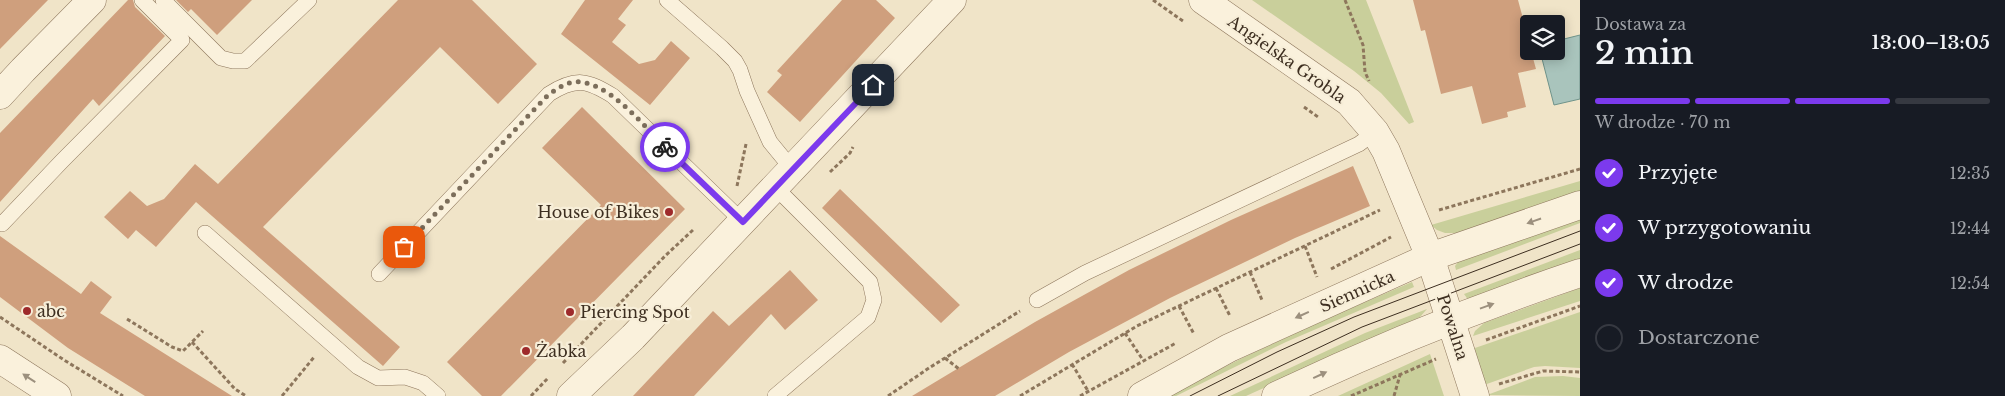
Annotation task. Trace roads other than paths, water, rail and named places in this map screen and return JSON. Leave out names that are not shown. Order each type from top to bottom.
[{"type":"street","points":[[0,95],[92,0]]},
{"type":"street","points":[[571,396],[633,337],[952,0]]},
{"type":"street","name":"Angielska Grobla","points":[[1203,0],[1349,102],[1375,132],[1386,150],[1430,257]]},
{"type":"street","name":"Siennicka","points":[[1142,396],[1229,348],[1430,257],[1580,205]]},
{"type":"street","name":"Powalna","points":[[1430,257],[1475,395]]},
{"type":"street","points":[[1276,396],[1352,360],[1450,320],[1580,273]]},
{"type":"street","points":[[0,359],[58,396]]},
{"type":"lane","points":[[2,224],[182,40],[142,0]]},
{"type":"lane","points":[[163,0],[221,58],[233,62],[245,61],[309,0]]},
{"type":"lane","points":[[667,0],[735,61],[784,179],[870,282],[874,300],[868,317],[775,396]]},
{"type":"lane","points":[[379,274],[549,94],[572,82],[594,84],[613,96],[743,222]]},
{"type":"lane","points":[[1037,300],[1085,274],[1359,144],[1375,132]]},
{"type":"lane","points":[[205,233],[358,367],[378,378],[405,377],[423,383],[438,396]]},
{"type":"water","points":[[1580,35],[1580,99],[1554,105],[1542,60],[1565,60],[1565,39]]},
{"type":"tram line","points":[[1190,396],[1277,352],[1354,317],[1580,231]]},
{"type":"tram line","points":[[1218,396],[1362,327],[1580,244]]},
{"type":"place","name":"House of Bikes","points":[[669,212]]},
{"type":"place","name":"abc","points":[[27,311]]},
{"type":"place","name":"Piercing Spot","points":[[570,312]]},
{"type":"place","name":"Żabka","points":[[526,351]]}]
